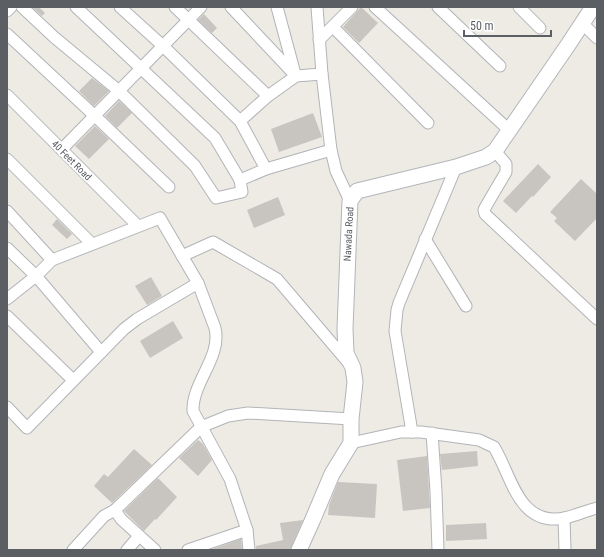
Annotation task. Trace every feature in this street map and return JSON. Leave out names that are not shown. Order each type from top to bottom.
[{"type":"street","points":[[7,11],[11,7]]},
{"type":"street","points":[[22,7],[54,37],[119,91],[195,166],[216,198],[242,192],[240,180],[215,138],[76,7]]},
{"type":"street","points":[[120,7],[163,46],[240,121],[266,169]]},
{"type":"street","points":[[175,7],[268,96]]},
{"type":"street","points":[[62,150],[201,7]]},
{"type":"street","points":[[231,7],[296,76]]},
{"type":"street","points":[[277,7],[296,76]]},
{"type":"street","name":"Nawada Road","points":[[317,7],[322,74],[331,150],[336,171],[350,200],[345,329],[346,353],[353,368],[355,382],[351,419],[351,443]]},
{"type":"street","points":[[319,40],[352,7]]},
{"type":"street","points":[[375,7],[509,130]]},
{"type":"street","points":[[438,7],[500,66]]},
{"type":"street","points":[[519,7],[540,28]]},
{"type":"street","points":[[350,200],[357,191],[456,167],[486,157],[495,151],[583,24],[593,7]]},
{"type":"street","points":[[583,24],[597,38]]},
{"type":"street","points":[[333,26],[428,123]]},
{"type":"street","points":[[7,34],[169,187]]},
{"type":"street","points":[[240,121],[268,96],[296,76],[322,74]]},
{"type":"street","name":"40 Feet Road","points":[[7,95],[137,226]]},
{"type":"street","points":[[240,180],[266,169],[331,150]]},
{"type":"street","points":[[495,151],[507,167],[506,172],[484,210],[485,214],[595,312]]},
{"type":"street","points":[[7,159],[92,244]]},
{"type":"street","points":[[412,432],[398,345],[396,321],[398,303],[456,167]]},
{"type":"street","points":[[7,211],[52,260]]},
{"type":"street","points":[[7,299],[36,276],[52,260],[160,218],[198,283],[217,334],[216,345],[194,400],[193,411],[230,480],[247,530],[249,550]]},
{"type":"street","points":[[425,239],[466,306]]},
{"type":"street","points":[[182,256],[213,242],[277,279],[353,368]]},
{"type":"street","points":[[7,248],[36,276],[101,352]]},
{"type":"street","points":[[7,407],[27,428],[124,329],[137,319],[198,283]]},
{"type":"street","points":[[7,316],[73,380]]},
{"type":"street","points":[[72,550],[104,516],[115,510],[201,427],[228,416],[248,413],[351,419]]},
{"type":"street","points":[[299,550],[332,474],[351,443],[377,436],[412,432],[432,433],[479,440],[494,447],[511,484],[524,505],[533,514],[540,517],[564,518],[597,508]]},
{"type":"street","points":[[432,433],[438,550]]},
{"type":"street","points":[[115,510],[121,519],[154,550]]},
{"type":"street","points":[[564,518],[566,550]]},
{"type":"street","points":[[188,550],[247,530]]},
{"type":"street","points":[[127,550],[139,536]]},
{"type":"building","points":[[32,7],[39,7],[45,13],[42,16]]},
{"type":"building","points":[[361,7],[378,23],[359,43],[343,27]]},
{"type":"building","points":[[204,14],[217,28],[212,33],[198,20]]},
{"type":"building","points":[[92,78],[109,91],[94,106],[79,91]]},
{"type":"building","points":[[119,101],[132,113],[117,128],[105,116]]},
{"type":"building","points":[[313,113],[322,137],[279,152],[271,129]]},
{"type":"building","points":[[95,126],[109,139],[89,159],[75,146]]},
{"type":"building","points":[[538,164],[551,177],[516,213],[503,201]]},
{"type":"building","points":[[581,179],[597,194],[597,218],[575,241],[554,221],[557,218],[550,212]]},
{"type":"building","points":[[278,197],[285,215],[254,228],[247,210]]},
{"type":"building","points":[[57,219],[72,234],[67,239],[52,225]]},
{"type":"building","points":[[151,277],[162,296],[147,305],[135,286]]},
{"type":"building","points":[[173,321],[183,338],[150,358],[140,341]]},
{"type":"building","points":[[198,440],[203,444],[212,460],[198,476],[179,458]]},
{"type":"building","points":[[134,449],[152,465],[112,503],[94,486],[104,474],[108,477]]},
{"type":"building","points":[[477,451],[478,466],[442,470],[440,454]]},
{"type":"building","points":[[427,456],[430,508],[403,511],[397,460]]},
{"type":"building","points":[[158,478],[177,497],[144,531],[124,511]]},
{"type":"building","points":[[338,482],[377,484],[375,518],[328,515],[329,505]]},
{"type":"building","points":[[303,520],[290,550],[256,550],[256,546],[283,540],[280,523]]},
{"type":"building","points":[[486,523],[487,539],[446,541],[446,525]]},
{"type":"building","points":[[241,539],[242,550],[210,550]]}]
